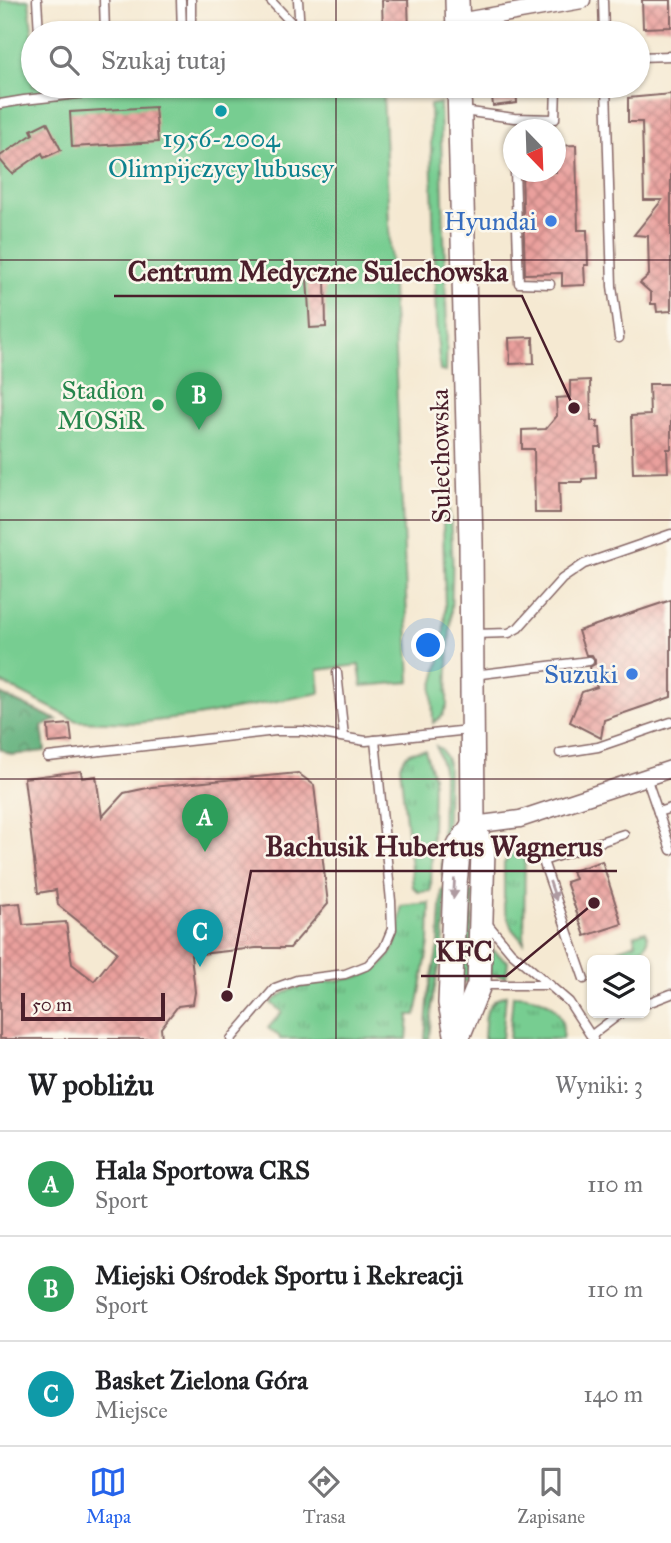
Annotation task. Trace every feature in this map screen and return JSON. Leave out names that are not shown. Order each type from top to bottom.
[{"type":"street","points":[[457,18],[582,0]]},
{"type":"street","name":"Sulechowska","points":[[460,98],[473,825],[483,850],[482,918],[464,994]]},
{"type":"street","points":[[473,825],[520,819],[671,769]]},
{"type":"street","name":"Sulechowska","points":[[464,994],[457,852],[473,825]]},
{"type":"lane","points":[[37,0],[38,21]]},
{"type":"lane","points":[[104,0],[105,21]]},
{"type":"lane","points":[[181,0],[182,21]]},
{"type":"lane","points":[[191,0],[191,21]]},
{"type":"lane","points":[[270,0],[290,21]]},
{"type":"lane","points":[[298,0],[300,21]]},
{"type":"lane","points":[[603,0],[604,21]]},
{"type":"lane","points":[[650,57],[671,56]]},
{"type":"lane","points":[[0,104],[50,98]]},
{"type":"lane","points":[[460,110],[514,118],[555,119],[556,98]]},
{"type":"lane","points":[[606,98],[612,286],[620,338]]},
{"type":"lane","points":[[515,182],[519,283],[550,284]]},
{"type":"lane","points":[[471,634],[509,633],[518,628],[562,579],[584,564],[671,534]]},
{"type":"lane","points":[[471,675],[589,661]]},
{"type":"lane","points":[[337,673],[344,736]]},
{"type":"lane","points":[[560,753],[598,747],[671,722]]},
{"type":"lane","points":[[48,757],[276,731],[303,731],[366,741],[472,730]]},
{"type":"lane","points":[[231,1039],[275,988],[297,980],[345,974],[368,965],[384,948],[392,929],[391,901],[375,740]]},
{"type":"lane","points":[[646,778],[671,850]]},
{"type":"lane","points":[[658,812],[671,807]]},
{"type":"lane","points":[[584,979],[543,861],[624,834]]},
{"type":"lane","points":[[482,918],[511,952],[569,1002],[593,1037],[615,1018]]},
{"type":"lane","points":[[464,994],[550,985]]},
{"type":"lane","points":[[650,1002],[671,994]]},
{"type":"green space","name":"Stadion MOSiR","points":[[0,0],[29,0],[31,21],[21,21],[21,98],[383,98],[410,682],[362,686],[359,665],[318,670],[320,693],[197,716],[137,723],[77,721],[0,682]]},
{"type":"green space","points":[[440,103],[446,372],[440,371],[436,323],[430,105]]},
{"type":"green space","points":[[444,482],[452,538],[447,705],[442,716],[433,723],[432,689],[443,648],[445,610]]},
{"type":"green space","points":[[0,694],[57,720],[42,726],[45,751],[12,755],[0,749]]},
{"type":"green space","points":[[436,746],[441,749],[448,762],[444,877],[443,769]]},
{"type":"green space","points":[[425,750],[433,776],[431,891],[418,892],[413,887],[400,765],[410,753]]},
{"type":"green space","points":[[525,847],[524,943],[512,929],[504,907],[504,863],[512,852]]},
{"type":"green space","points":[[446,889],[443,948],[433,996],[429,1039],[425,1039],[429,990],[439,944],[442,890]]},
{"type":"green space","points":[[465,892],[474,892],[469,980],[461,983]]},
{"type":"green space","points":[[430,903],[429,943],[416,1015],[409,1015],[407,1039],[280,1039],[268,1028],[282,1012],[271,1003],[289,991],[371,972],[386,960],[397,939],[401,906]]},
{"type":"green space","points":[[646,931],[648,937],[645,946],[637,952],[620,955],[618,949],[636,943],[634,935]]},
{"type":"green space","points":[[491,949],[508,962],[506,977],[489,974]]},
{"type":"green space","points":[[506,995],[502,1039],[484,1039],[489,1007],[498,998]]},
{"type":"green space","points":[[513,995],[533,997],[550,1005],[561,1018],[562,1039],[509,1039]]},
{"type":"building","points":[[382,0],[408,0],[409,21],[383,21]]},
{"type":"building","points":[[642,0],[671,0],[671,27],[650,28],[650,21],[643,21]]},
{"type":"building","points":[[671,94],[671,311],[657,312],[656,304],[651,304],[651,293],[640,283],[649,275],[648,236],[634,235],[662,200],[644,200],[642,122],[628,122],[628,98]]},
{"type":"building","points":[[492,98],[517,98],[517,103],[493,106]]},
{"type":"building","points":[[155,107],[158,142],[72,147],[70,112]]},
{"type":"building","points":[[47,122],[61,150],[44,158],[42,153],[12,174],[0,160],[0,156],[33,134],[31,130]]},
{"type":"building","name":"Hyundai","points":[[576,145],[578,230],[587,230],[588,265],[584,265],[585,285],[562,286],[562,273],[525,274],[522,182],[566,182],[566,146]]},
{"type":"building","points":[[325,277],[326,327],[310,328],[307,278]]},
{"type":"building","points":[[533,337],[534,363],[510,364],[509,338]]},
{"type":"building","points":[[590,380],[591,421],[598,421],[597,428],[600,428],[601,447],[595,447],[596,478],[582,479],[582,482],[559,482],[560,513],[535,513],[534,449],[522,449],[522,430],[546,429],[557,416],[556,398],[570,397],[570,381]]},
{"type":"building","points":[[649,384],[671,384],[671,449],[667,449],[668,472],[633,473],[631,416],[650,415]]},
{"type":"building","name":"Suzuki","points":[[671,600],[671,697],[604,720],[601,738],[570,722],[582,692],[597,687],[590,667],[595,664],[595,660],[592,655],[586,655],[578,631]]},
{"type":"building","points":[[70,724],[72,741],[49,743],[48,726]]},
{"type":"building","points":[[81,771],[82,778],[96,776],[102,817],[124,793],[152,787],[298,773],[314,785],[328,904],[290,948],[256,948],[191,955],[195,992],[193,1004],[178,1006],[161,1028],[162,1039],[0,1039],[0,905],[20,903],[23,925],[66,922],[72,964],[94,981],[117,952],[58,905],[56,890],[38,893],[24,778]]},
{"type":"building","points":[[602,861],[622,924],[585,936],[566,882],[575,879],[572,871]]},
{"type":"place","name":"1956-2004 Olimpijczycy lubuscy","points":[[221,111]]},
{"type":"place","name":"Hyundai","points":[[551,221]]},
{"type":"place","name":"Stadion MOSiR","points":[[158,405]]},
{"type":"place","name":"Centrum Medyczne Sulechowska","points":[[574,408]]},
{"type":"place","name":"Miejski Ośrodek Sportu i Rekreacji","points":[[199,430]]},
{"type":"place","name":"Suzuki","points":[[632,674]]},
{"type":"place","name":"Hala Sportowa CRS","points":[[205,852]]},
{"type":"place","name":"KFC","points":[[594,903]]},
{"type":"place","name":"Basket Zielona Góra","points":[[200,967]]},
{"type":"place","name":"Bachusik Hubertus Wagnerus","points":[[227,996]]}]
